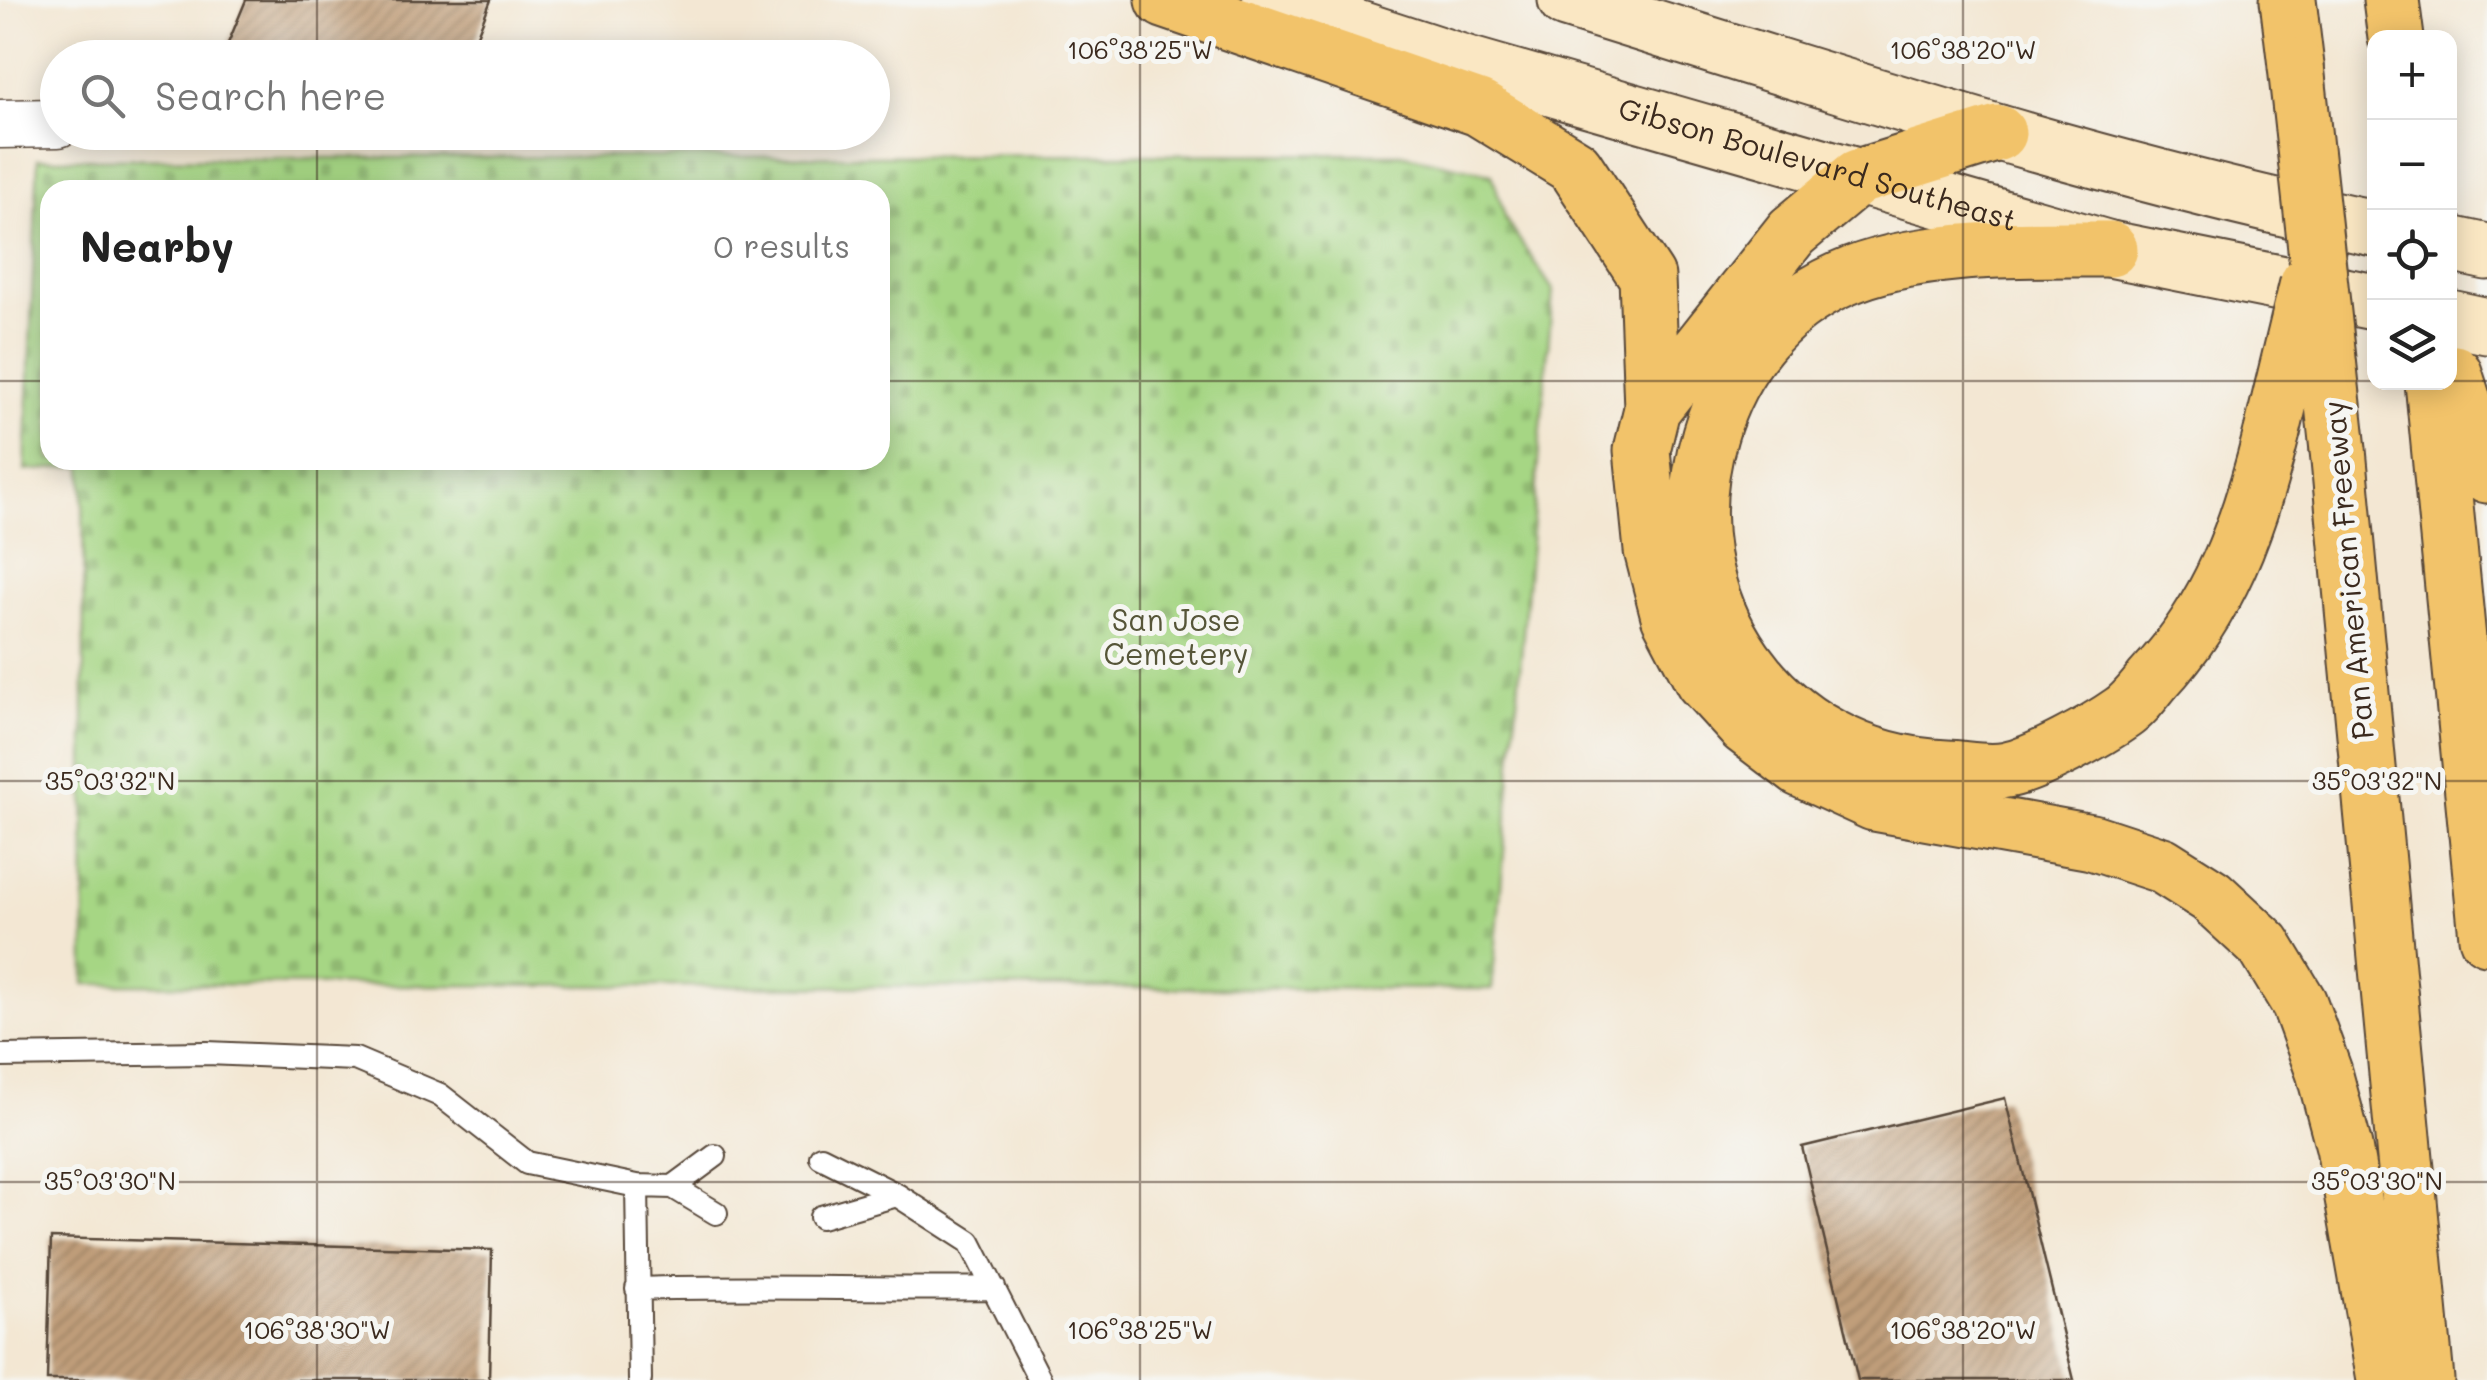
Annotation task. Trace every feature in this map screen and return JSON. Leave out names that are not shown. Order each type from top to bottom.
[{"type":"highway","points":[[1164,0],[1479,108],[1575,167],[1647,277],[1652,409],[1642,450],[1652,550],[1669,616],[1703,681],[1745,727],[1800,769],[1874,803],[2092,842],[2162,865],[2211,896],[2264,945],[2299,1003],[2324,1072],[2344,1147],[2385,1380]]},
{"type":"highway","name":"Pan American Freeway","points":[[2288,0],[2318,246],[2426,1380]]},
{"type":"highway","points":[[2391,0],[2395,30]]},
{"type":"highway","points":[[1652,409],[1792,232],[1858,177],[1998,134]]},
{"type":"highway","points":[[2110,249],[1990,250],[1908,260],[1842,278],[1781,315],[1737,373],[1716,413],[1700,468],[1698,536],[1715,610],[1749,669],[1793,714],[1856,750],[1919,767],[2007,770],[2067,745],[2125,711],[2204,618],[2234,556],[2272,432],[2318,246]]},
{"type":"highway","points":[[2436,390],[2464,470]]},
{"type":"highway","points":[[2454,390],[2464,470],[2487,937]]},
{"type":"main road","name":"Gibson Boulevard Southeast","points":[[1270,0],[1467,64],[2110,249],[2367,301]]},
{"type":"main road","points":[[1566,0],[1998,134],[2239,200],[2367,227]]},
{"type":"main road","points":[[2457,246],[2487,252]]},
{"type":"main road","points":[[2457,320],[2487,326]]},
{"type":"street","points":[[0,124],[40,123]]},
{"type":"lane","points":[[0,1056],[207,1053],[356,1059],[440,1095],[527,1163],[638,1186],[673,1187],[716,1214]]},
{"type":"lane","points":[[673,1187],[715,1156]]},
{"type":"lane","points":[[821,1157],[898,1195],[970,1242],[1040,1380]]},
{"type":"lane","points":[[638,1186],[640,1380]]},
{"type":"lane","points":[[821,1217],[898,1195]]},
{"type":"lane","points":[[638,1289],[994,1288]]},
{"type":"green space","name":"San Jose Cemetery","points":[[1401,154],[1492,174],[1506,220],[1553,290],[1492,989],[85,984],[83,470],[890,470],[890,180],[40,180],[40,470],[25,471],[38,159]]},
{"type":"building","points":[[246,0],[491,0],[475,40],[229,40]]},
{"type":"building","points":[[2005,1098],[2074,1380],[1858,1380],[1802,1147]]},
{"type":"building","points":[[51,1238],[492,1250],[489,1380],[47,1380]]}]
